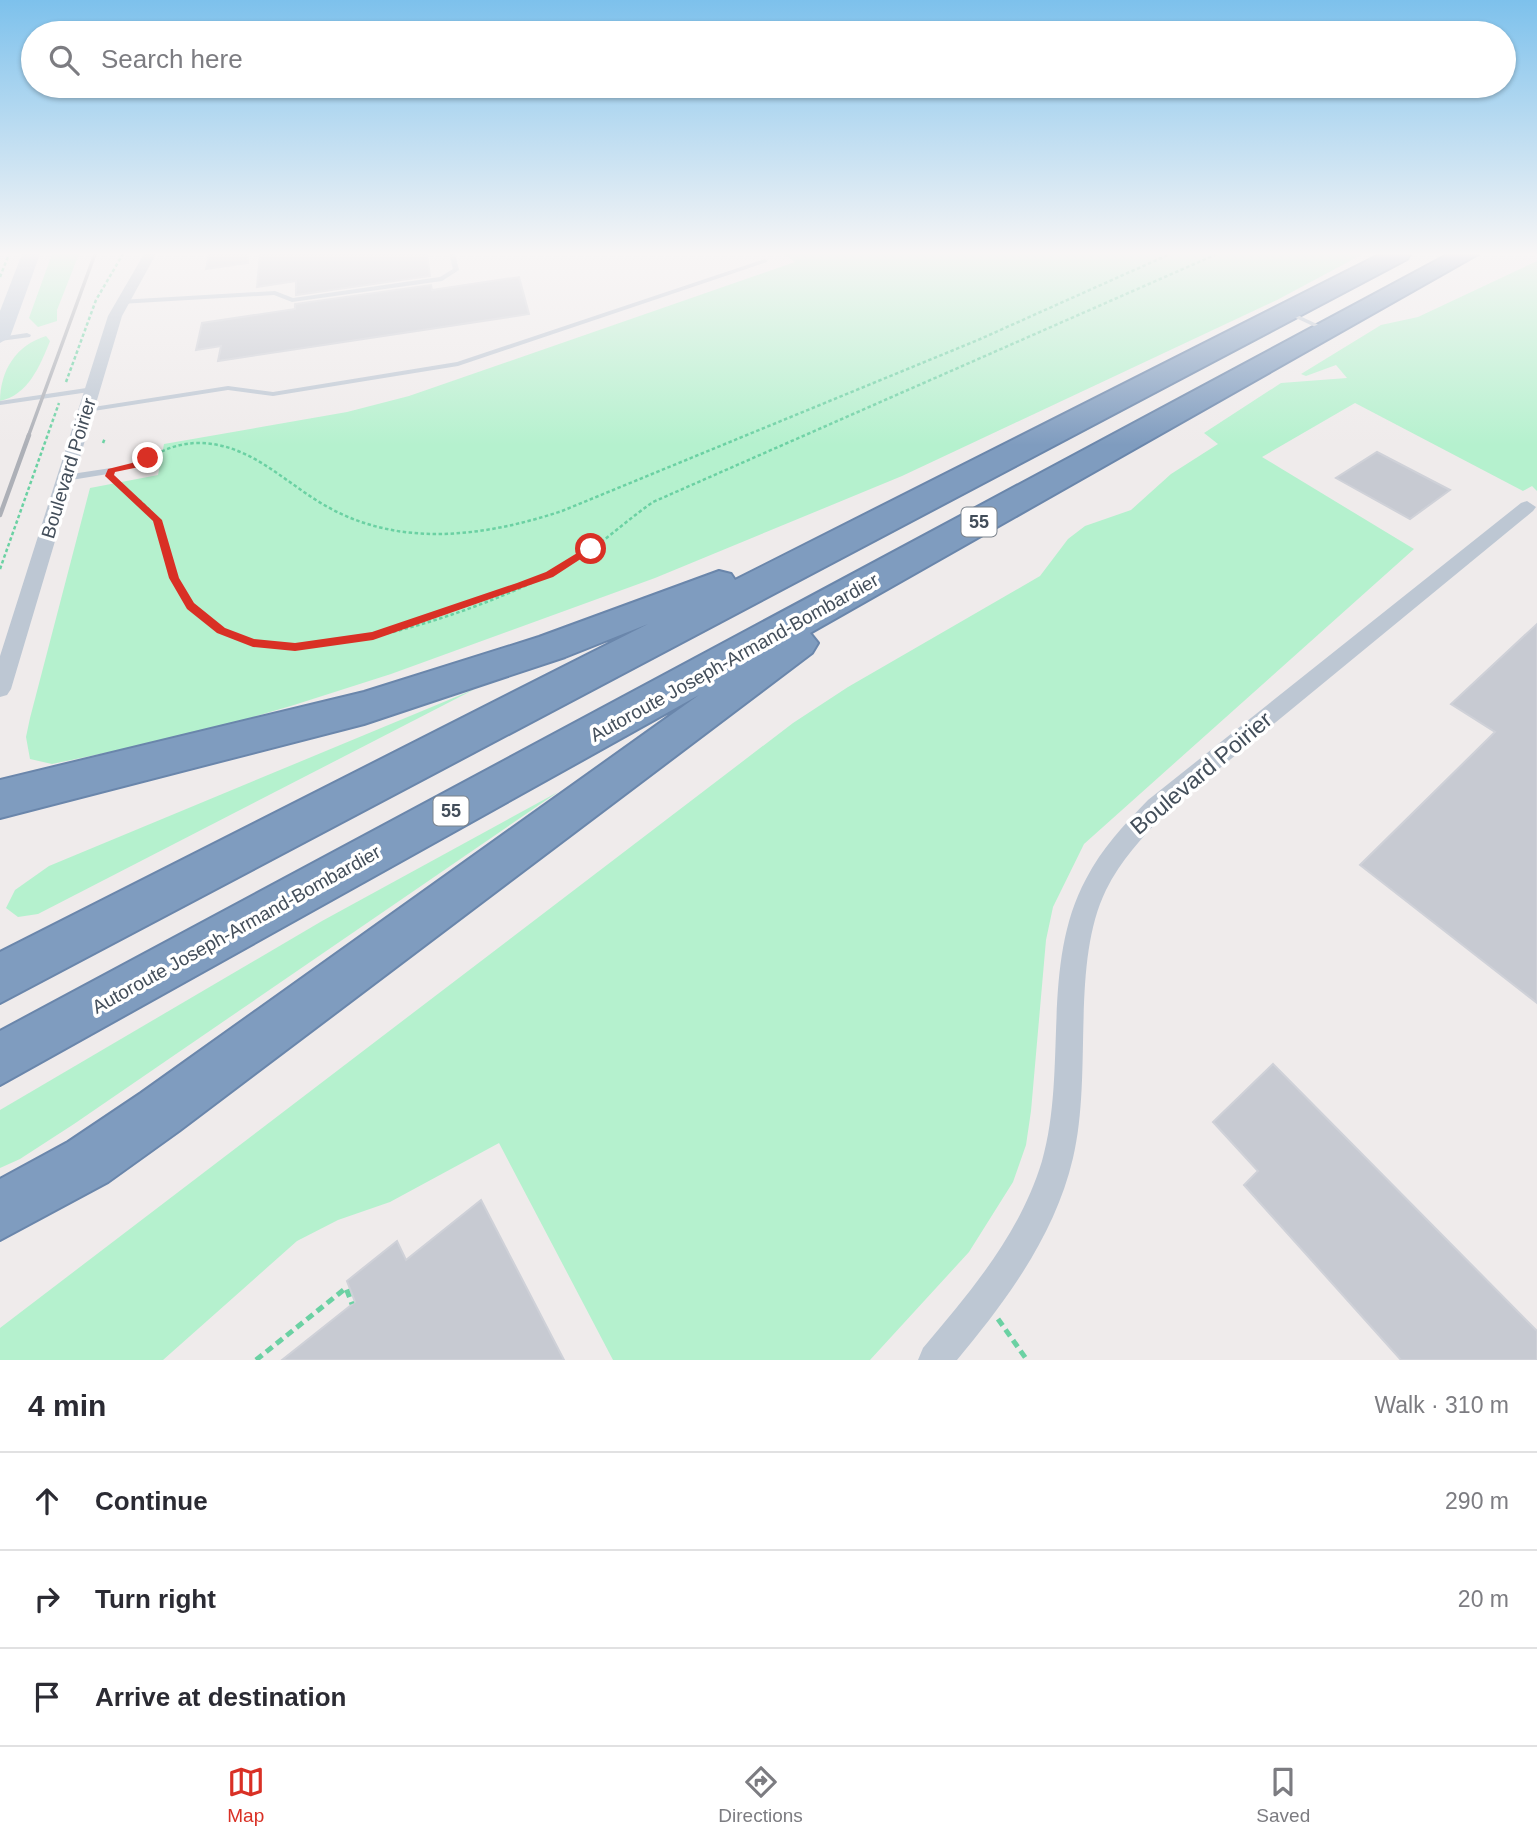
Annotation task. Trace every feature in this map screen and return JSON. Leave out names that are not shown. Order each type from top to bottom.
[{"type":"highway","name":"55","points":[[13,971],[1276,317]]},
{"type":"highway","name":"Autoroute Joseph-Armand-Bombardier","points":[[2,1057],[1352,317]]},
{"type":"highway","points":[[0,799],[242,741],[392,700],[571,640],[891,518]]},
{"type":"highway","points":[[0,1211],[88,1162],[160,1112],[783,656],[897,567]]},
{"type":"street","points":[[0,338],[8,317]]},
{"type":"street","name":"Boulevard Poirier","points":[[0,689],[115,317]]},
{"type":"street","name":"Boulevard Poirier","points":[[935,1360],[985,1301],[1025,1244],[1052,1180],[1069,1097],[1071,986],[1076,946],[1091,893],[1117,847],[1156,807],[1527,507]]},
{"type":"lane","points":[[87,410],[228,388],[273,394],[458,364],[597,317]]},
{"type":"lane","points":[[1299,317],[1328,331]]},
{"type":"lane","points":[[0,338],[27,335]]},
{"type":"lane","points":[[0,403],[93,389]]},
{"type":"lane","points":[[65,478],[111,471]]},
{"type":"path","name":"Boulevard Poirier","points":[[0,569],[90,317]]},
{"type":"path","points":[[1029,317],[562,511],[503,530],[441,537],[391,531],[346,517],[317,502],[253,455],[210,443],[196,443],[155,452],[135,465],[111,471],[111,478],[158,520],[179,590],[190,606],[210,624],[234,637],[276,647],[341,642],[416,623],[550,575],[578,559],[653,502],[1073,317]]},
{"type":"path","points":[[256,1360],[346,1288],[352,1304]]},
{"type":"path","points":[[985,1301],[1027,1360]]},
{"type":"green space","points":[[57,317],[57,321],[38,327],[29,318]]},
{"type":"green space","points":[[635,317],[1240,317],[902,476],[655,578],[391,674],[192,735],[52,764],[30,759],[26,737],[30,718],[90,488],[158,475],[164,444],[347,412],[409,396]]},
{"type":"green space","points":[[1416,317],[1537,317],[1537,491],[1532,486],[1523,491],[1355,403],[1262,457],[1414,549],[1084,844],[1053,907],[1046,940],[1031,1111],[1026,1145],[1013,1182],[969,1252],[870,1360],[613,1360],[499,1143],[390,1202],[338,1220],[297,1241],[163,1360],[0,1360],[0,1328],[793,723],[848,687],[1040,576],[1068,539],[1085,526],[1131,510],[1171,474],[1218,444],[1204,433],[1281,383],[1347,378],[1336,365],[1306,376],[1301,374],[1381,325]]},
{"type":"green space","points":[[46,336],[50,341],[32,378],[18,393],[0,401],[3,379],[12,361],[26,346]]},
{"type":"green space","points":[[475,689],[38,914],[18,917],[6,908],[15,890],[49,866]]},
{"type":"green space","points":[[558,792],[74,1124],[20,1159],[0,1168],[0,1110],[322,921]]},
{"type":"building","points":[[239,317],[506,317],[218,361],[221,346],[196,350],[202,323]]},
{"type":"building","points":[[1377,452],[1450,490],[1410,519],[1336,478]]},
{"type":"building","points":[[1537,624],[1537,1003],[1360,865],[1495,732],[1451,704]]},
{"type":"building","points":[[1273,1064],[1537,1331],[1537,1360],[1401,1360],[1244,1185],[1258,1171],[1213,1122]]},
{"type":"building","points":[[481,1200],[564,1360],[282,1360],[355,1302],[347,1281],[397,1241],[406,1260]]},
{"type":"railway","points":[[28,437],[72,317]]},
{"type":"railway","points":[[0,515],[29,435]]},
{"type":"route","points":[[148,458],[135,465],[111,471],[110,476],[158,520],[174,578],[190,606],[210,624],[234,637],[253,643],[276,647],[315,646],[373,636],[471,605],[550,575],[591,549]]}]
